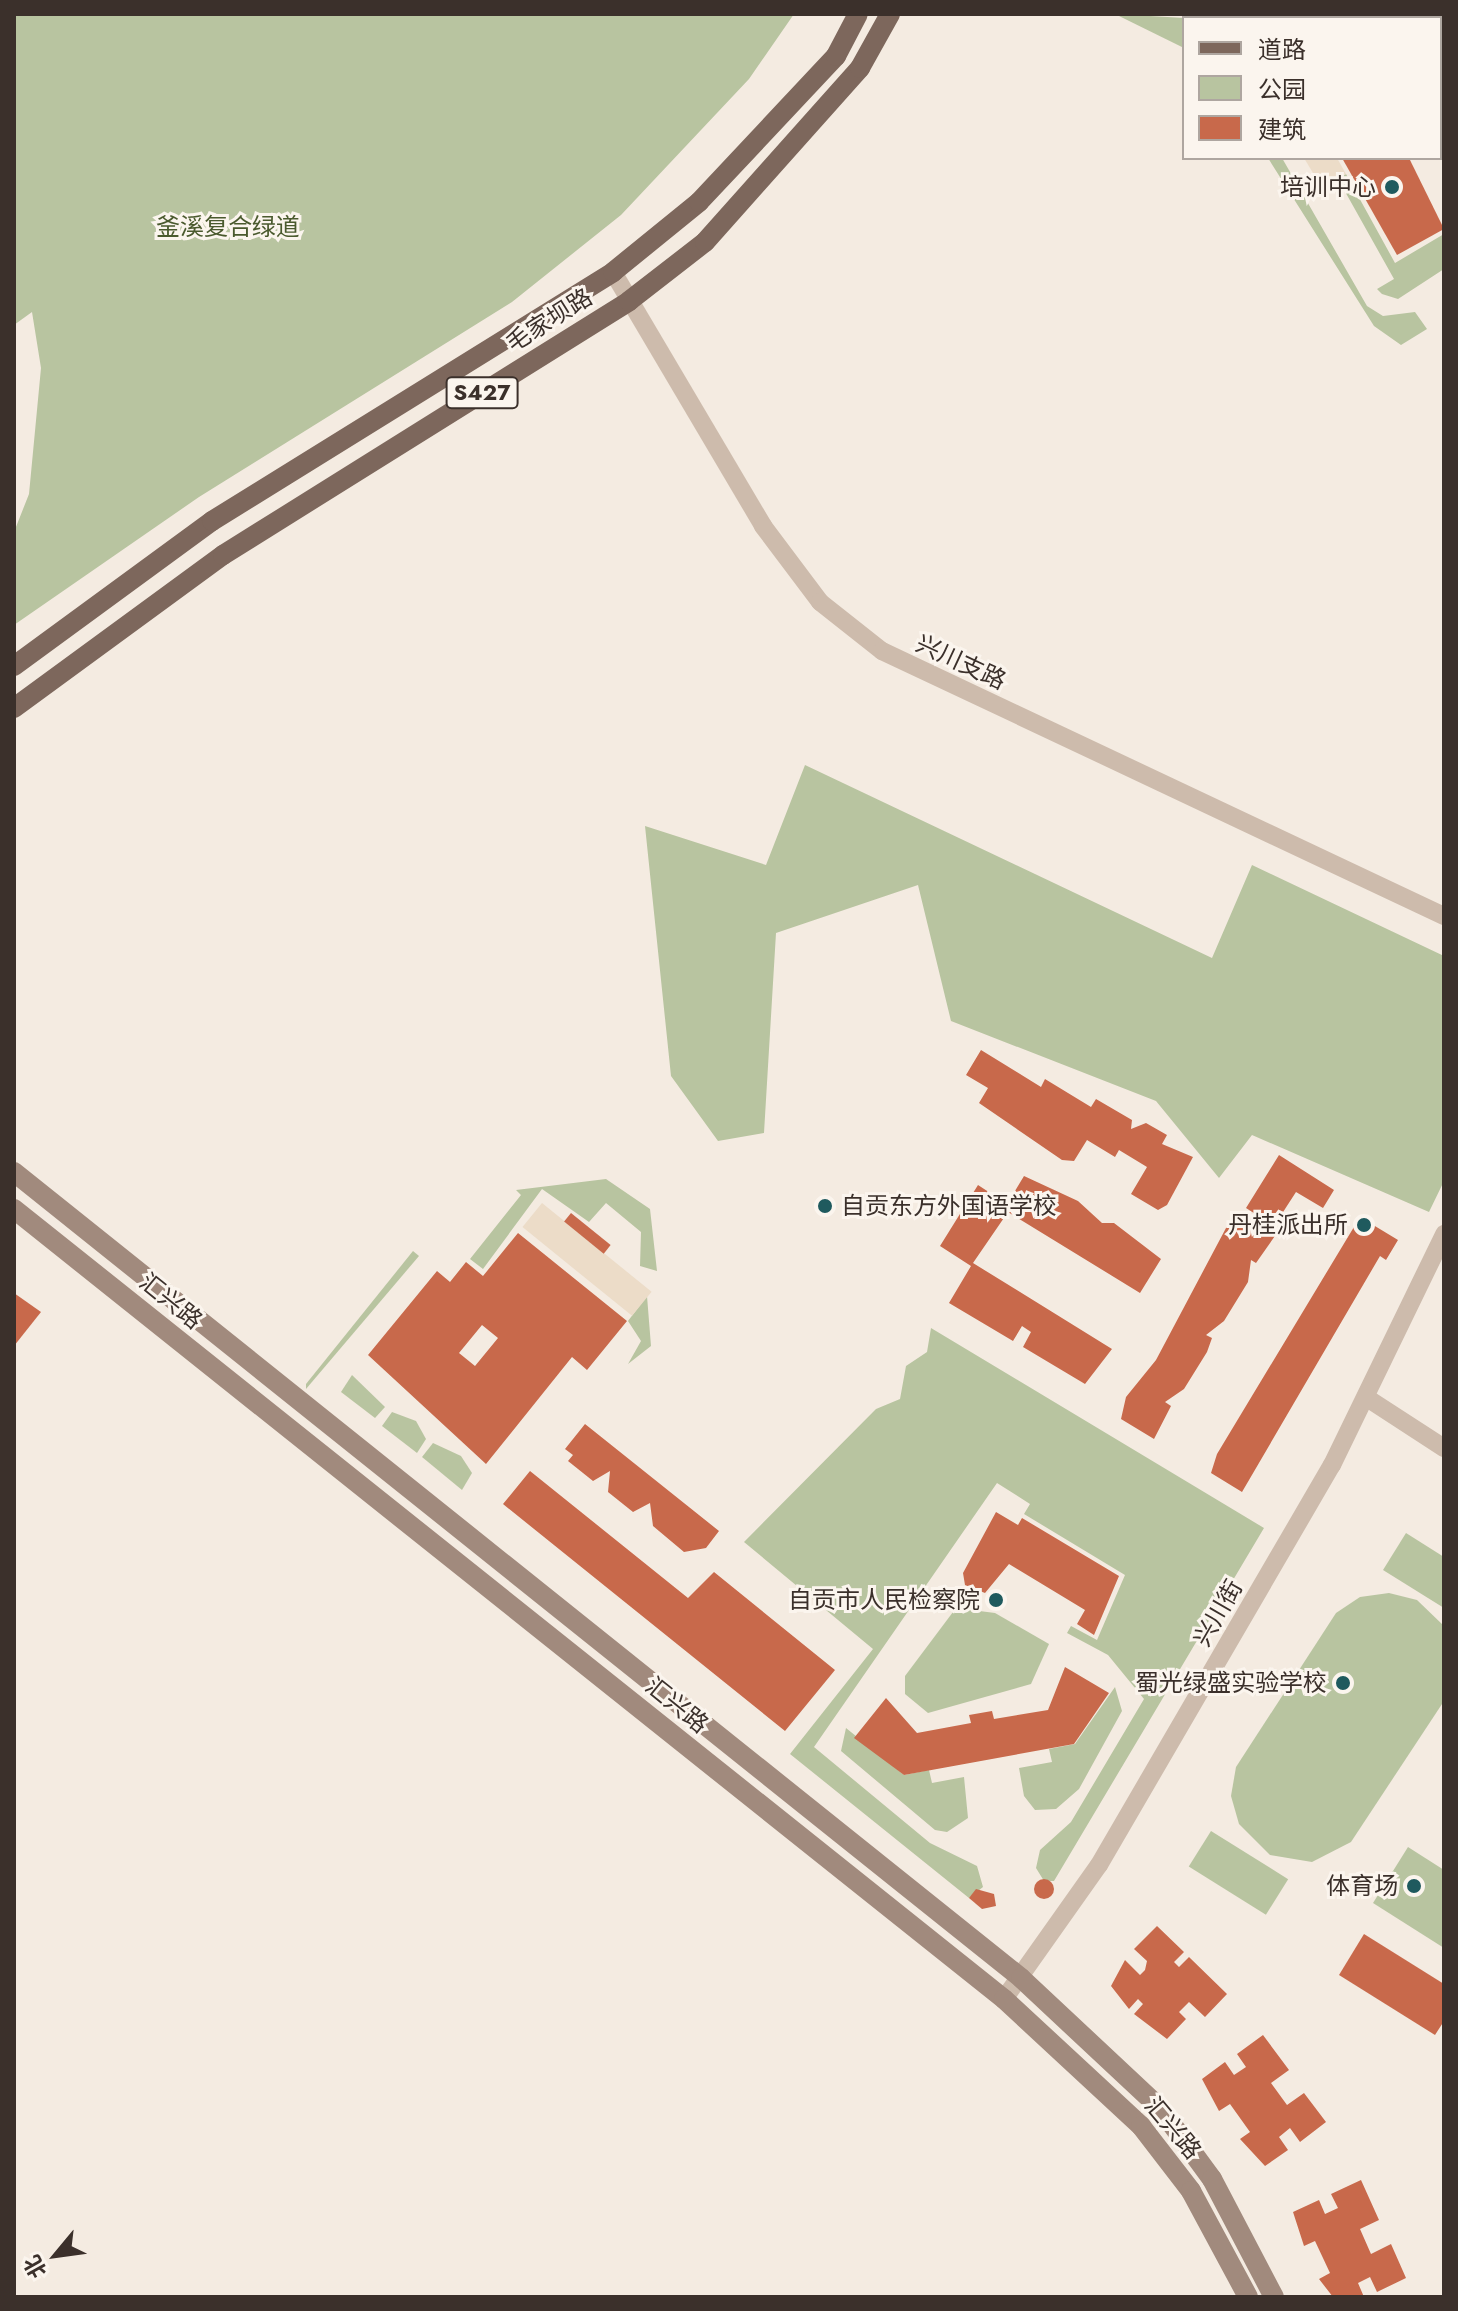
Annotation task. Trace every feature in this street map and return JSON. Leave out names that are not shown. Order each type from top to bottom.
[{"type":"main road","name":"毛家坝路","points":[[14,666],[212,521],[613,272],[709,191],[836,56],[858,14]]},
{"type":"main road","name":"毛家坝路","points":[[14,708],[223,555],[629,301],[705,242],[860,68],[890,14]]},
{"type":"main road","points":[[14,1172],[1021,1978],[1160,2108],[1212,2179],[1274,2297]]},
{"type":"main road","name":"汇兴路","points":[[14,1209],[1004,1999],[1141,2126],[1191,2191],[1248,2297]]},
{"type":"street","name":"兴川支路","points":[[613,272],[763,526],[820,602],[882,651],[1444,916]]},
{"type":"street","name":"兴川街","points":[[1004,1999],[1099,1865],[1367,1398],[1444,1234]]},
{"type":"street","points":[[1367,1398],[1444,1448]]},
{"type":"green space","name":"釜溪复合绿道","points":[[14,14],[794,14],[749,79],[621,215],[512,302],[199,497],[14,625],[14,532],[29,494],[41,368],[32,312],[14,325]]},
{"type":"green space","points":[[1115,14],[1182,18],[1182,47]]},
{"type":"green space","points":[[1269,160],[1283,160],[1367,306],[1383,316],[1415,312],[1427,329],[1401,345],[1374,326]]},
{"type":"green space","points":[[1346,174],[1395,263],[1444,234],[1444,269],[1398,299],[1382,294],[1377,289],[1394,279],[1338,179]]},
{"type":"green space","points":[[805,765],[1212,958],[1252,865],[1444,956],[1444,1181],[1429,1212],[1252,1135],[1219,1178],[1156,1101],[951,1021],[918,885],[776,933],[764,1133],[718,1141],[671,1076],[645,826],[766,865]]},
{"type":"green space","points":[[606,1179],[650,1209],[657,1271],[640,1266],[641,1232],[606,1203],[589,1222],[542,1189],[483,1269],[470,1259],[521,1195],[516,1190]]},
{"type":"green space","points":[[413,1251],[419,1256],[306,1389],[306,1384]]},
{"type":"green space","points":[[647,1296],[651,1346],[628,1364],[641,1341],[628,1321]]},
{"type":"green space","points":[[931,1328],[1264,1528],[1054,1881],[1044,1881],[1036,1868],[1040,1850],[1071,1822],[1144,1699],[1108,1655],[1067,1633],[1071,1626],[1097,1640],[1125,1575],[1024,1514],[1030,1504],[997,1483],[814,1747],[930,1843],[977,1866],[983,1887],[969,1898],[790,1754],[873,1649],[744,1542],[876,1409],[900,1399],[906,1366],[927,1352]]},
{"type":"green space","points":[[352,1375],[385,1407],[375,1418],[341,1392]]},
{"type":"green space","points":[[392,1412],[416,1421],[426,1439],[417,1453],[382,1426]]},
{"type":"green space","points":[[433,1443],[461,1456],[472,1473],[462,1490],[422,1457]]},
{"type":"green space","points":[[1406,1533],[1444,1557],[1444,1608],[1383,1570]]},
{"type":"green space","points":[[1389,1593],[1417,1600],[1444,1626],[1444,1701],[1351,1842],[1312,1862],[1270,1855],[1239,1824],[1231,1796],[1236,1767],[1336,1613],[1360,1597]]},
{"type":"green space","points":[[956,1608],[995,1613],[1049,1644],[1031,1684],[928,1713],[905,1694],[905,1676]]},
{"type":"green space","points":[[1115,1687],[1122,1711],[1079,1789],[1056,1809],[1035,1810],[1024,1796],[1019,1768],[1052,1762],[1049,1749],[1075,1744]]},
{"type":"green space","points":[[846,1728],[904,1775],[929,1770],[932,1783],[964,1777],[968,1818],[947,1832],[935,1830],[841,1751]]},
{"type":"green space","points":[[1211,1831],[1288,1879],[1266,1915],[1189,1867]]},
{"type":"green space","name":"体育场","points":[[1408,1847],[1444,1870],[1444,1948],[1373,1903]]},
{"type":"shaded area","points":[[1305,160],[1338,160],[1346,174],[1322,188]]},
{"type":"shaded area","points":[[542,1203],[652,1292],[632,1316],[522,1227]]},
{"type":"building","points":[[1275,14],[1337,14],[1337,16]]},
{"type":"building","points":[[1444,14],[1444,22],[1442,16],[1395,16]]},
{"type":"building","name":"培训中心","points":[[1343,160],[1410,160],[1444,229],[1397,255]]},
{"type":"building","points":[[981,1050],[1041,1087],[1045,1079],[1091,1107],[1096,1099],[1132,1120],[1131,1129],[1146,1123],[1167,1135],[1162,1144],[1193,1157],[1167,1205],[1158,1210],[1131,1194],[1147,1167],[1119,1150],[1115,1157],[1087,1140],[1074,1161],[1062,1160],[979,1103],[988,1088],[966,1075]]},
{"type":"building","points":[[1279,1155],[1334,1190],[1323,1208],[1296,1192],[1274,1226],[1246,1208]]},
{"type":"building","points":[[1024,1176],[1078,1201],[1102,1223],[1114,1223],[1161,1259],[1140,1293],[1008,1212],[973,1263],[1112,1349],[1085,1384],[1023,1347],[1031,1332],[1022,1326],[1013,1341],[949,1303],[971,1266],[940,1246],[978,1185],[1007,1204]]},
{"type":"building","points":[[571,1213],[611,1245],[604,1254],[564,1222]]},
{"type":"building","points":[[1243,1213],[1277,1233],[1256,1263],[1251,1260],[1248,1282],[1224,1321],[1206,1335],[1212,1338],[1207,1352],[1184,1389],[1165,1402],[1171,1406],[1154,1439],[1121,1419],[1126,1397],[1156,1360],[1226,1228]]},
{"type":"building","points":[[1360,1217],[1398,1240],[1386,1260],[1380,1256],[1242,1492],[1211,1473],[1217,1454]]},
{"type":"building","points":[[518,1233],[627,1321],[587,1370],[572,1357],[486,1464],[368,1355],[437,1271],[450,1282],[466,1262],[483,1276]],"holes":[[[482,1325],[498,1338],[475,1366],[459,1353]]]},
{"type":"building","points":[[14,1293],[41,1312],[14,1346]]},
{"type":"building","points":[[585,1424],[719,1531],[706,1548],[684,1552],[653,1526],[650,1503],[633,1512],[608,1492],[610,1471],[593,1481],[568,1461],[573,1455],[565,1449]]},
{"type":"building","points":[[530,1471],[688,1598],[714,1572],[835,1670],[785,1731],[503,1504]]},
{"type":"building","points":[[996,1512],[1018,1525],[1022,1518],[1119,1576],[1094,1635],[1077,1624],[1085,1610],[1009,1564],[985,1593],[965,1585],[963,1573]]},
{"type":"building","points":[[1065,1667],[1109,1693],[1074,1744],[904,1775],[854,1738],[886,1698],[917,1733],[971,1723],[969,1715],[992,1711],[994,1719],[1048,1710]]},
{"type":"building","points":[[1044,1879],[1051,1882],[1054,1889],[1051,1896],[1044,1899],[1037,1896],[1034,1889],[1037,1882]]},
{"type":"building","points":[[976,1889],[994,1894],[996,1906],[982,1909],[969,1898]]},
{"type":"building","points":[[1157,1926],[1184,1952],[1174,1962],[1179,1967],[1189,1957],[1227,1994],[1205,2017],[1189,2002],[1179,2012],[1186,2019],[1167,2039],[1134,2014],[1143,2004],[1138,1999],[1129,2009],[1111,1986],[1125,1960],[1140,1975],[1145,1970],[1147,1961],[1134,1949]]},
{"type":"building","points":[[1364,1934],[1444,1984],[1444,2021],[1435,2035],[1339,1975]]},
{"type":"building","points":[[1263,2035],[1289,2070],[1271,2083],[1287,2105],[1304,2093],[1326,2122],[1300,2142],[1290,2128],[1279,2137],[1288,2150],[1265,2166],[1240,2139],[1250,2132],[1230,2104],[1219,2111],[1202,2079],[1225,2062],[1234,2075],[1246,2067],[1237,2054]]},
{"type":"building","points":[[1361,2180],[1379,2220],[1360,2229],[1371,2254],[1391,2244],[1406,2278],[1377,2292],[1370,2277],[1358,2283],[1364,2297],[1333,2297],[1319,2279],[1330,2273],[1315,2241],[1304,2246],[1293,2212],[1319,2200],[1325,2214],[1338,2208],[1331,2194]]},
{"type":"place","name":"培训中心","points":[[1392,187]]},
{"type":"place","name":"自贡东方外国语学校","points":[[825,1206]]},
{"type":"place","name":"丹桂派出所","points":[[1364,1225]]},
{"type":"place","name":"自贡市人民检察院","points":[[996,1600]]},
{"type":"place","name":"蜀光绿盛实验学校","points":[[1343,1683]]},
{"type":"place","name":"体育场","points":[[1414,1886]]}]
